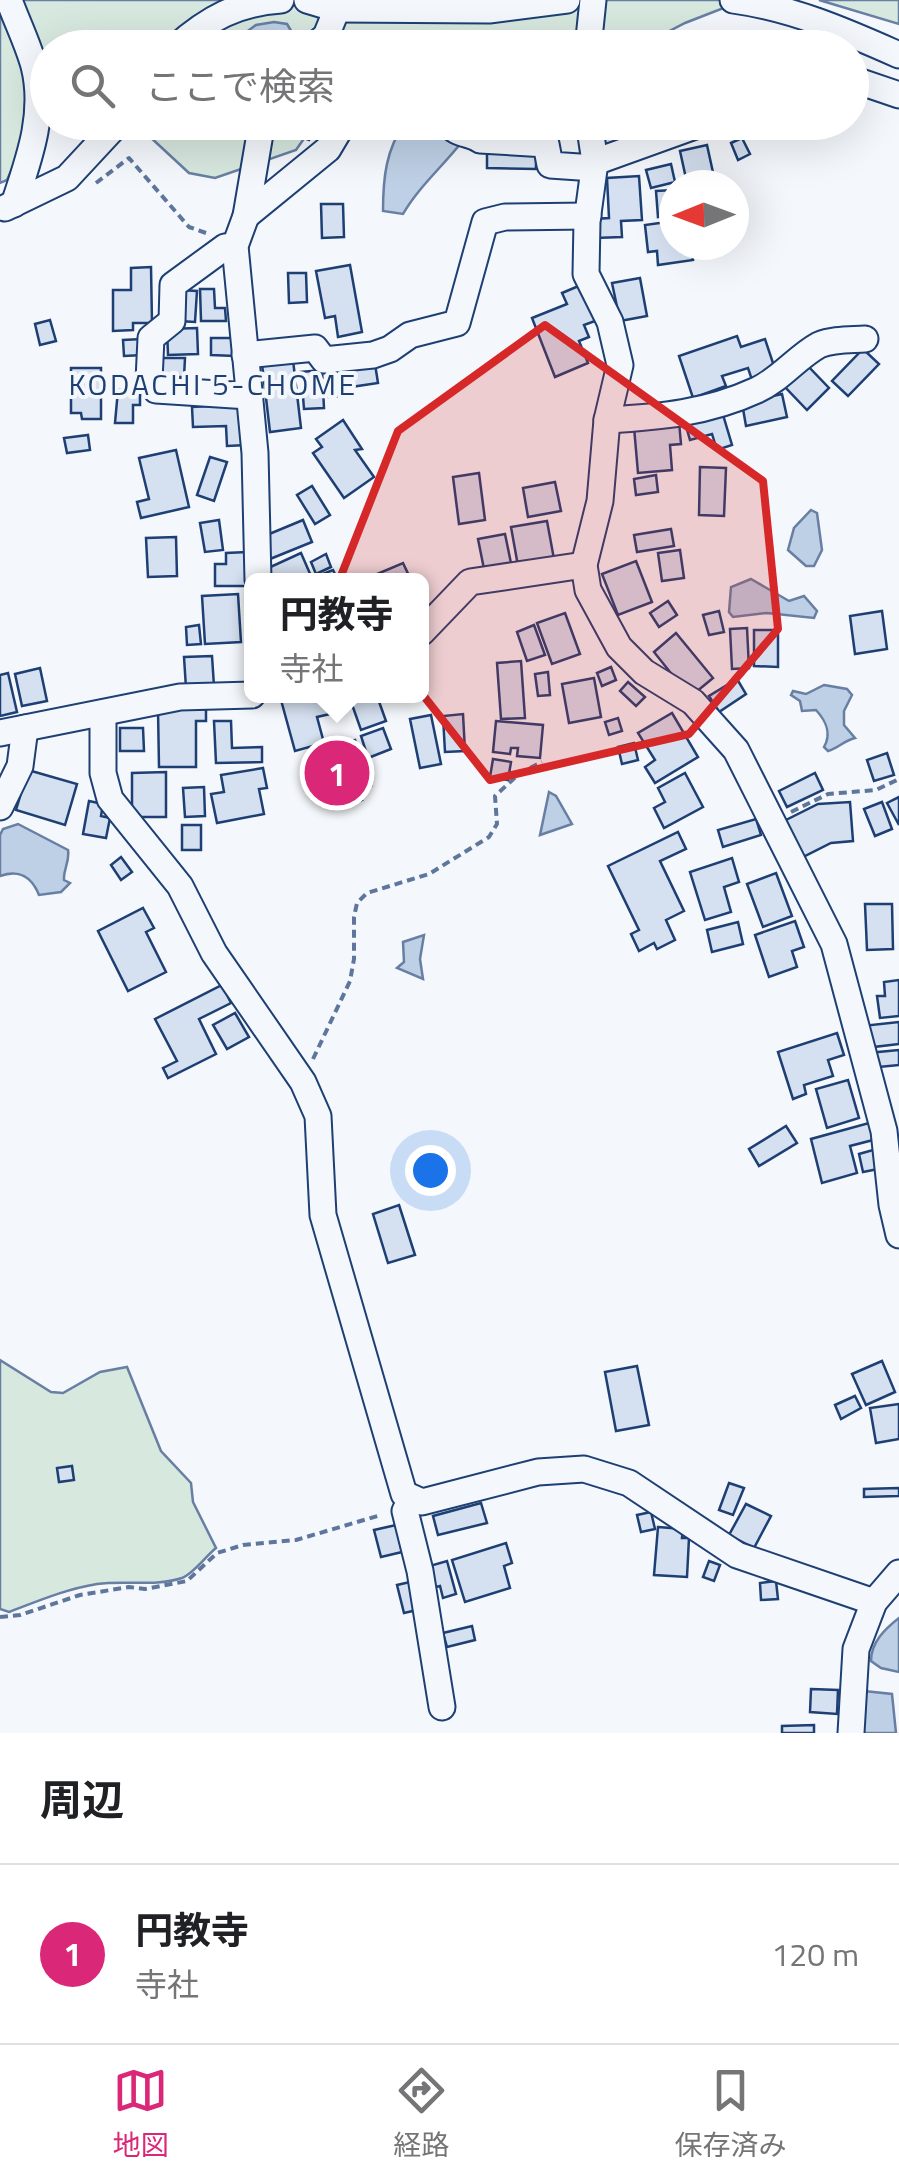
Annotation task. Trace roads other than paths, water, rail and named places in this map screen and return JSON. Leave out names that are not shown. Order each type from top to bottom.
[{"type":"street","points":[[9,0],[30,55]]},
{"type":"street","points":[[198,30],[212,19],[249,2],[281,0]]},
{"type":"street","points":[[307,0],[337,9],[489,10],[567,0]]},
{"type":"street","points":[[590,30],[593,0]]},
{"type":"street","points":[[732,0],[770,5],[843,30]]},
{"type":"street","points":[[328,30],[337,9]]},
{"type":"street","points":[[869,41],[899,54]]},
{"type":"street","points":[[869,84],[899,95]]},
{"type":"street","points":[[7,207],[35,140]]},
{"type":"street","points":[[7,207],[67,178],[102,140]]},
{"type":"street","points":[[249,396],[180,394],[156,390],[149,380],[151,338],[172,321],[174,285],[230,247],[246,216],[259,140]]},
{"type":"street","points":[[246,216],[328,149],[333,140]]},
{"type":"street","points":[[480,140],[546,144],[550,166],[594,165],[659,140]]},
{"type":"street","points":[[591,140],[594,165],[586,274],[610,322],[620,365],[607,420],[600,501],[584,566],[588,590],[619,646],[644,672],[693,702],[736,750],[834,944],[884,1131],[899,1235]]},
{"type":"street","points":[[245,355],[315,348],[324,360],[373,356],[410,335],[457,323],[485,222],[588,216]]},
{"type":"street","points":[[230,247],[255,452],[258,573]]},
{"type":"street","points":[[607,420],[676,416],[755,391],[776,380],[820,345],[865,340]]},
{"type":"street","points":[[429,625],[470,582],[584,566]]},
{"type":"street","points":[[0,807],[20,766],[12,730],[180,697],[244,695]]},
{"type":"street","points":[[103,713],[102,773],[110,799],[180,886],[214,953],[303,1082],[318,1116],[324,1215],[409,1504],[442,1707]]},
{"type":"street","points":[[409,1504],[538,1472],[584,1469],[628,1483],[737,1554],[874,1602]]},
{"type":"street","points":[[851,1733],[856,1649],[874,1602],[899,1572]]},
{"type":"water","points":[[274,22],[287,24],[291,30],[249,30]]},
{"type":"water","points":[[396,140],[461,143],[403,214],[383,211],[390,154]]},
{"type":"water","points":[[811,510],[817,513],[822,550],[814,566],[806,566],[788,550],[794,528]]},
{"type":"water","points":[[751,579],[789,601],[804,596],[817,611],[814,618],[767,613],[733,617],[729,612],[731,587]]},
{"type":"water","points":[[824,685],[847,689],[852,695],[844,711],[844,725],[855,738],[828,751],[824,747],[828,732],[823,718],[816,710],[802,711],[800,701],[791,695],[793,691],[806,694]]},
{"type":"water","points":[[549,792],[556,796],[572,824],[540,835]]},
{"type":"water","points":[[18,824],[68,850],[64,880],[70,883],[61,892],[39,895],[24,876],[0,876],[0,835],[3,829]]},
{"type":"water","points":[[424,935],[420,959],[423,979],[397,968],[404,962],[403,942]]},
{"type":"water","points":[[899,1618],[899,1672],[871,1661],[876,1642]]},
{"type":"water","points":[[864,1691],[892,1694],[896,1733],[859,1733]]},
{"type":"place","name":"円教寺","points":[[337,773]]},
{"type":"district","name":"KODACHI 5-CHOME","points":[[213,384]]}]
